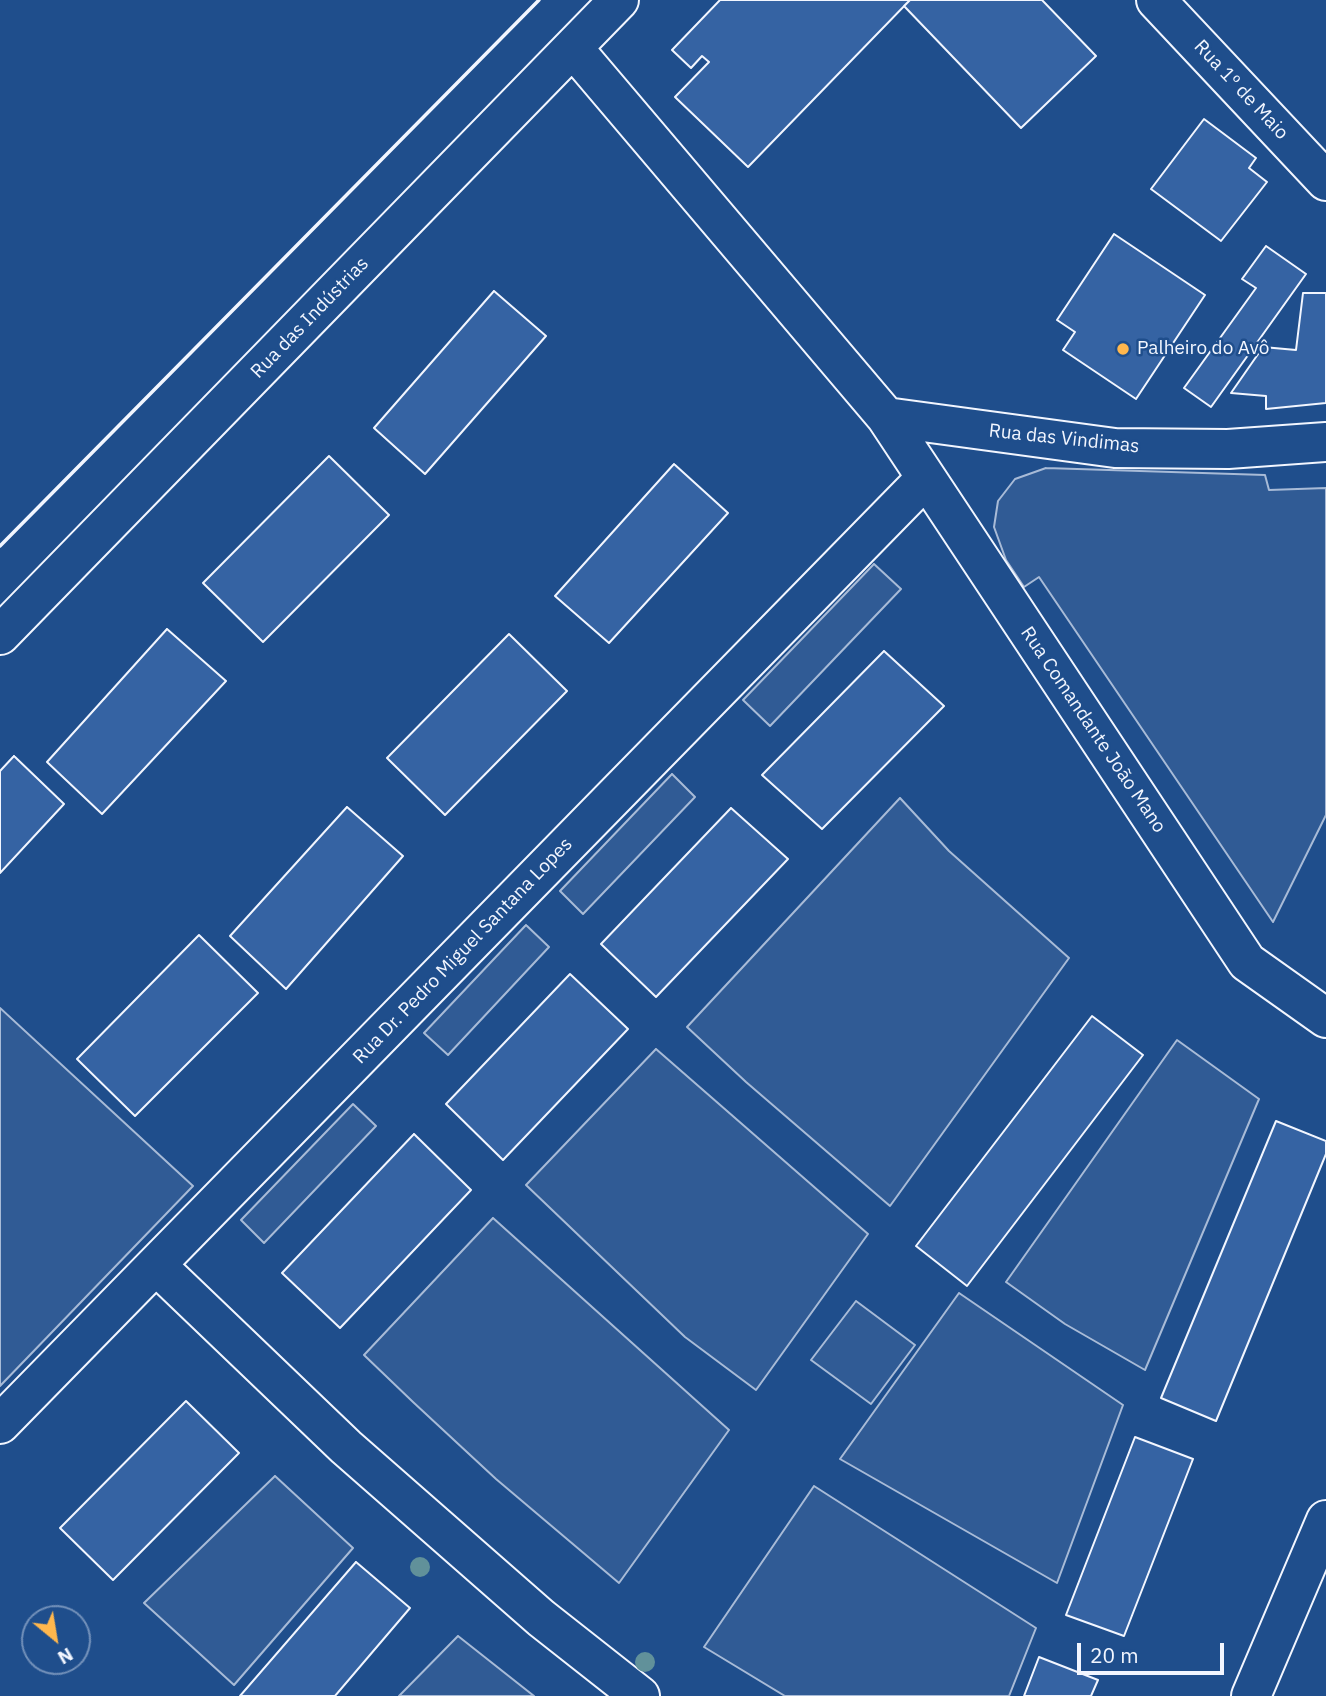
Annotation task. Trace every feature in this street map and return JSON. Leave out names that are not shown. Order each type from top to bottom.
[{"type":"street","name":"Rua das Indústrias","points":[[0,635],[619,0]]},
{"type":"street","name":"Rua 1º de Maio","points":[[1156,0],[1326,181]]},
{"type":"street","name":"Rua Comandante João Mano","points":[[573,48],[886,417],[1247,962],[1326,1018]]},
{"type":"street","name":"Rua das Vindimas","points":[[886,417],[1115,448],[1228,449],[1326,442]]},
{"type":"street","name":"Rua Dr. Pedro Miguel Santana Lopes","points":[[0,1424],[926,478]]},
{"type":"street","points":[[156,1265],[346,1447],[541,1618],[640,1696]]},
{"type":"street","points":[[1251,1696],[1326,1520]]},
{"type":"shaded area","points":[[1046,468],[1265,475],[1269,490],[1326,488],[1326,815],[1273,922],[1039,577],[1024,587],[1006,560],[994,527],[998,501],[1015,479]]},
{"type":"shaded area","points":[[874,564],[901,589],[770,726],[743,700]]},
{"type":"shaded area","points":[[672,774],[695,797],[583,914],[560,891]]},
{"type":"shaded area","points":[[900,798],[949,851],[1069,958],[890,1206],[746,1082],[687,1027]]},
{"type":"shaded area","points":[[526,925],[549,947],[448,1055],[424,1033]]},
{"type":"shaded area","points":[[0,1008],[193,1186],[0,1386]]},
{"type":"shaded area","points":[[1177,1040],[1259,1099],[1145,1370],[1065,1324],[1006,1282]]},
{"type":"shaded area","points":[[656,1049],[868,1234],[756,1390],[685,1337],[526,1185]]},
{"type":"shaded area","points":[[353,1104],[376,1126],[264,1243],[241,1220]]},
{"type":"shaded area","points":[[493,1218],[729,1430],[619,1583],[496,1479],[364,1355]]},
{"type":"shaded area","points":[[959,1293],[1123,1405],[1057,1583],[840,1459]]},
{"type":"shaded area","points":[[856,1301],[915,1345],[871,1404],[811,1360]]},
{"type":"shaded area","points":[[275,1476],[353,1548],[234,1685],[144,1603]]},
{"type":"shaded area","points":[[814,1486],[1036,1628],[1009,1696],[785,1696],[704,1647]]},
{"type":"shaded area","points":[[458,1636],[534,1696],[399,1696]]},
{"type":"building","points":[[720,0],[910,0],[748,167],[675,97],[709,62],[702,56],[691,68],[672,50]]},
{"type":"building","points":[[910,0],[1042,0],[1096,56],[1021,128],[904,6]]},
{"type":"building","points":[[1204,119],[1256,158],[1249,168],[1267,182],[1221,241],[1151,189]]},
{"type":"building","points":[[1114,234],[1205,295],[1136,399],[1063,350],[1075,332],[1057,320]]},
{"type":"building","points":[[1266,246],[1306,274],[1211,407],[1184,388],[1256,288],[1242,279]]},
{"type":"building","points":[[494,291],[546,336],[425,474],[374,428]]},
{"type":"building","points":[[1303,293],[1326,293],[1326,403],[1266,409],[1266,396],[1231,393],[1263,347],[1296,350]]},
{"type":"building","points":[[329,456],[389,515],[263,642],[203,583]]},
{"type":"building","points":[[674,464],[728,513],[609,643],[555,596]]},
{"type":"building","points":[[167,629],[226,681],[102,814],[47,762]]},
{"type":"building","points":[[509,634],[567,691],[445,815],[387,758]]},
{"type":"building","points":[[884,651],[944,706],[822,829],[762,775]]},
{"type":"building","points":[[14,756],[64,804],[0,873],[0,771]]},
{"type":"building","points":[[347,807],[403,856],[286,989],[230,936]]},
{"type":"building","points":[[731,808],[788,859],[656,997],[601,944]]},
{"type":"building","points":[[199,935],[258,993],[135,1116],[77,1059]]},
{"type":"building","points":[[570,974],[628,1029],[503,1160],[446,1104]]},
{"type":"building","points":[[1092,1016],[1143,1055],[967,1286],[916,1246]]},
{"type":"building","points":[[1276,1121],[1326,1141],[1326,1154],[1216,1421],[1161,1398]]},
{"type":"building","points":[[414,1134],[471,1190],[340,1328],[282,1273]]},
{"type":"building","points":[[186,1401],[239,1453],[113,1580],[60,1528]]},
{"type":"building","points":[[1135,1437],[1193,1459],[1124,1636],[1066,1615]]},
{"type":"building","points":[[356,1562],[410,1608],[335,1696],[240,1696]]},
{"type":"building","points":[[1039,1657],[1098,1680],[1091,1696],[1024,1696]]},
{"type":"wall","points":[[0,546],[539,0]]},
{"type":"place","name":"Palheiro do Avô","points":[[1123,349]]}]
